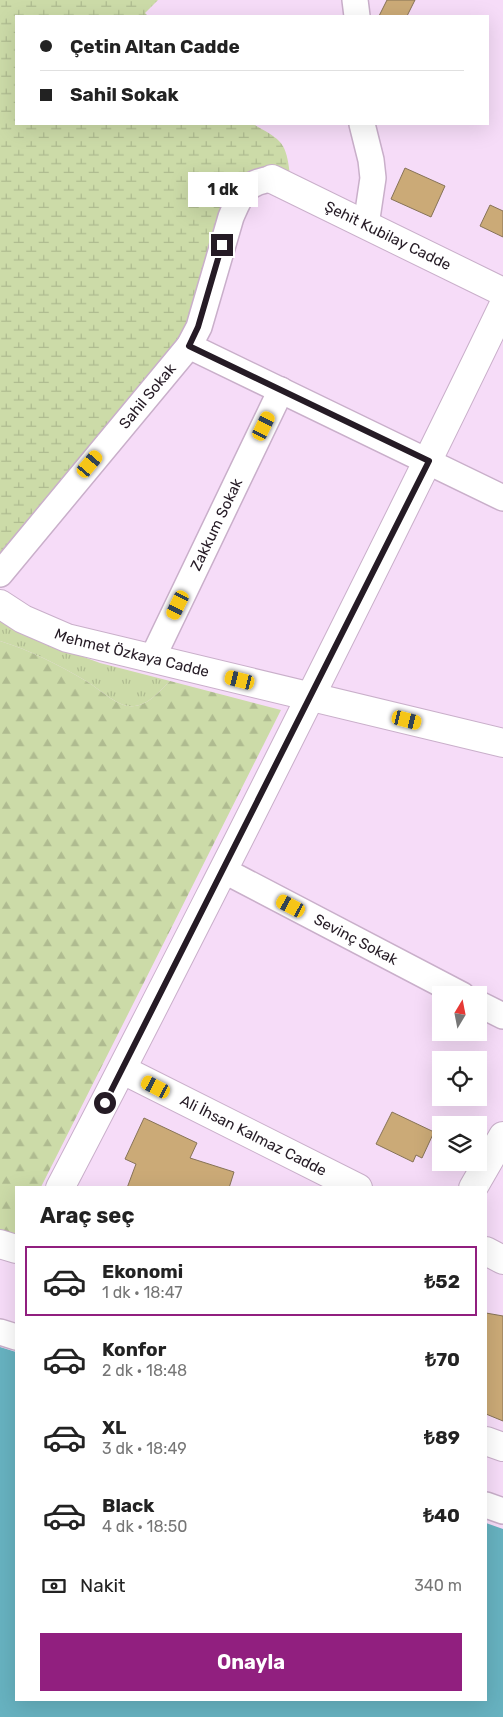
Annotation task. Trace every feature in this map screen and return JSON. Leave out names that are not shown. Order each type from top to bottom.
[{"type":"street","points":[[355,0],[357,15]]},
{"type":"street","points":[[362,125],[374,178],[366,225]]},
{"type":"street","name":"Şehit Kubilay Cadde","points":[[272,179],[503,292]]},
{"type":"street","name":"Sahil Sokak","points":[[0,574],[189,346],[198,327],[230,217],[238,200],[247,188],[257,181],[272,179]]},
{"type":"street","points":[[61,1186],[123,1070],[429,461],[503,306]]},
{"type":"street","points":[[189,346],[503,498]]},
{"type":"street","name":"Zakkum Sokak","points":[[152,659],[281,390]]},
{"type":"street","name":"Mehmet Özkaya Cadde","points":[[0,604],[23,619],[66,638],[503,743]]},
{"type":"street","name":"Sevinç Sokak","points":[[223,870],[445,986]]},
{"type":"street","points":[[488,1008],[503,1016]]},
{"type":"street","name":"Ali İhsan Kalmaz Cadde","points":[[123,1070],[354,1186]]},
{"type":"street","points":[[474,1186],[503,1136]]},
{"type":"street","points":[[0,1244],[15,1249]]},
{"type":"street","points":[[487,1252],[503,1260]]},
{"type":"street","points":[[0,1332],[15,1337]]},
{"type":"street","points":[[487,1441],[503,1447]]},
{"type":"street","points":[[487,1505],[503,1511]]},
{"type":"green space","points":[[0,0],[158,0],[145,13],[147,15],[15,15],[15,125],[255,125],[281,143],[287,155],[290,175],[247,175],[233,184],[216,220],[194,308],[189,325],[180,343],[0,555]]},
{"type":"green space","points":[[0,619],[52,645],[100,663],[170,681],[147,702],[135,706],[124,705],[55,664],[33,653],[0,641]]},
{"type":"green space","points":[[0,641],[33,653],[55,664],[124,705],[135,706],[147,702],[170,681],[281,710],[42,1186],[15,1186],[15,1234],[7,1244],[0,1246]]},
{"type":"water","points":[[0,1347],[15,1352],[15,1701],[487,1701],[487,1523],[503,1529],[503,1717],[0,1717]]},
{"type":"building","points":[[387,0],[415,0],[408,15],[380,15]]},
{"type":"building","points":[[405,168],[445,186],[431,217],[391,199]]},
{"type":"building","points":[[490,205],[503,211],[503,237],[480,226]]},
{"type":"building","points":[[392,1112],[432,1131],[432,1136],[422,1158],[416,1155],[413,1162],[376,1144]]},
{"type":"building","points":[[144,1118],[197,1143],[190,1158],[234,1172],[230,1186],[128,1186],[136,1164],[125,1159]]},
{"type":"building","points":[[487,1313],[503,1316],[503,1421],[487,1414]]},
{"type":"route","points":[[105,1103],[429,461],[189,346],[207,300],[222,245]]}]
